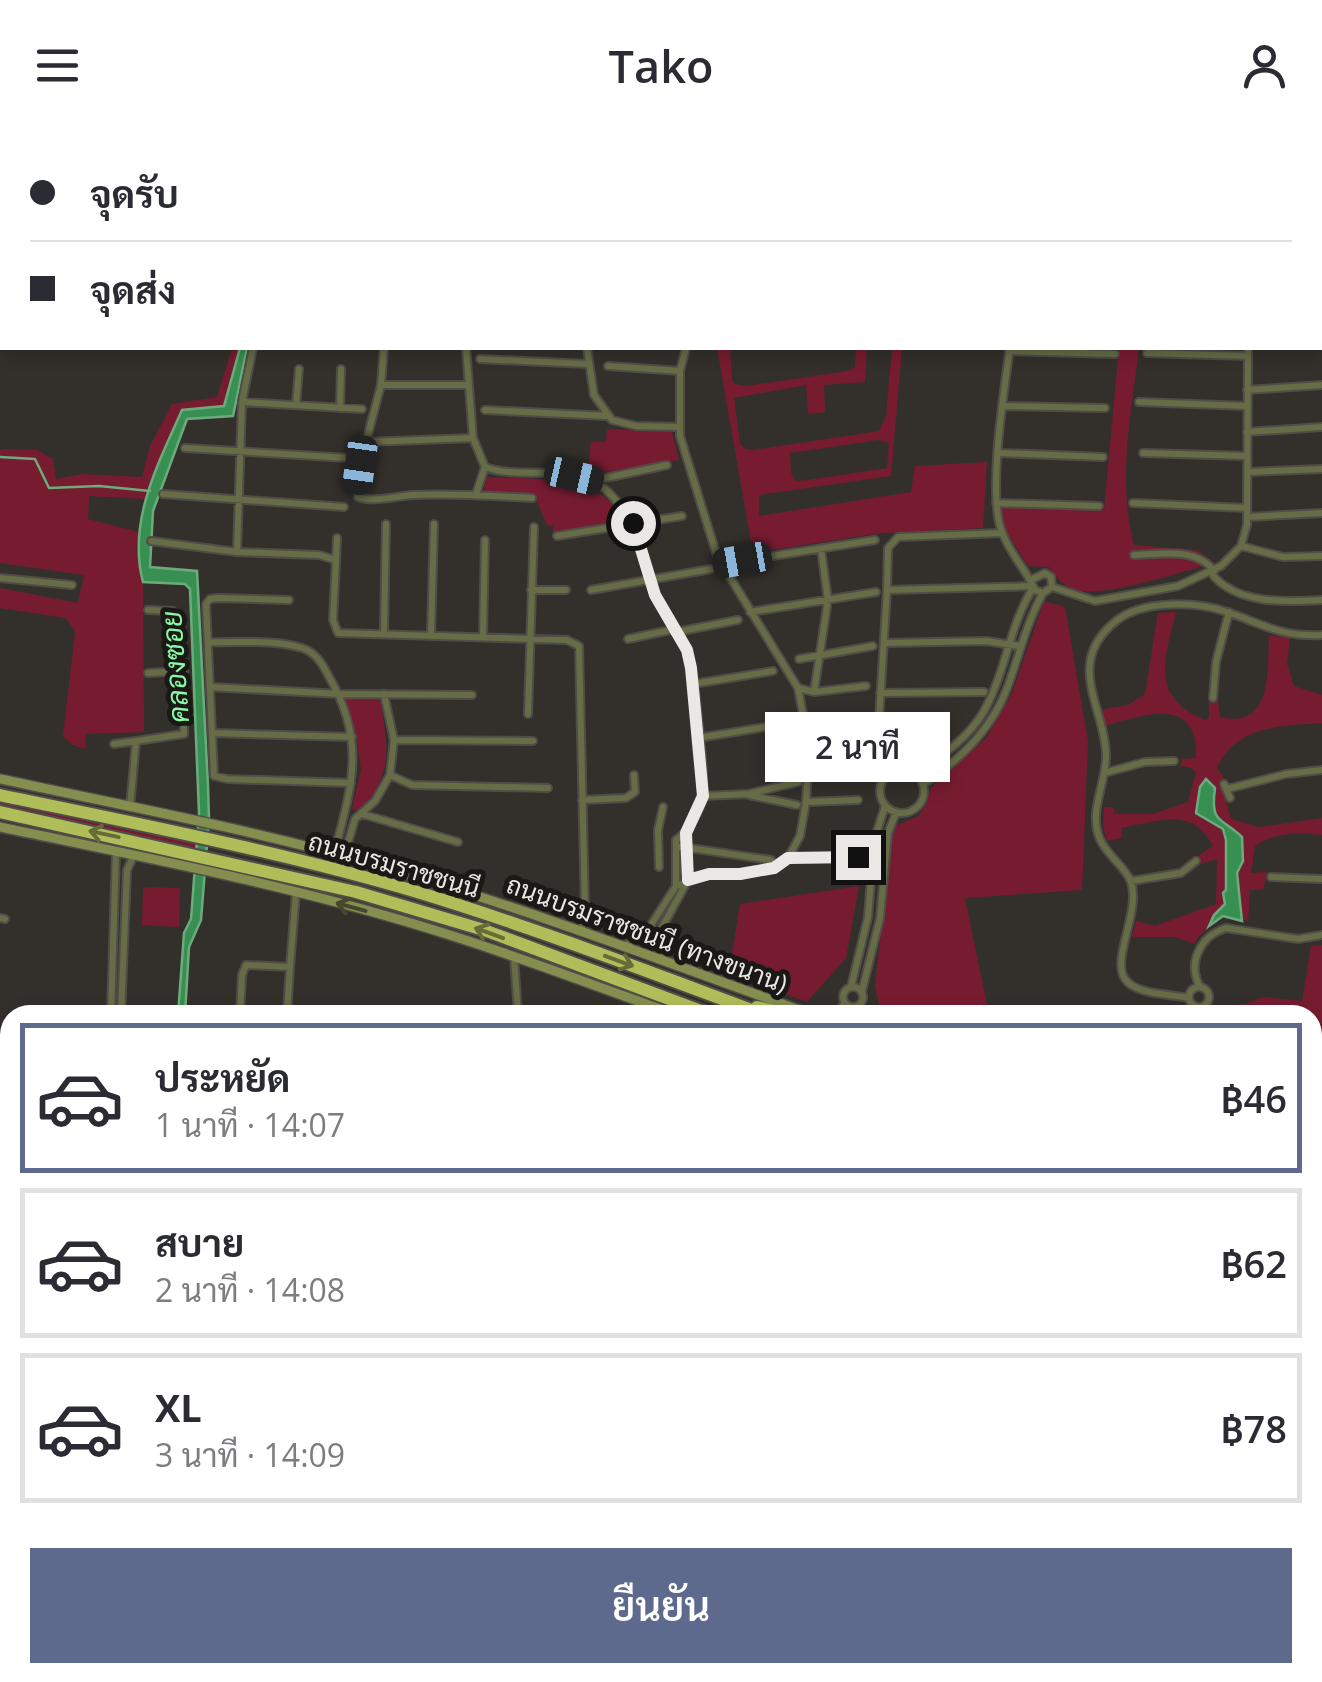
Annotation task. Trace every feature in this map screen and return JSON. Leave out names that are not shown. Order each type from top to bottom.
[{"type":"highway","name":"ถนนบรมราชชนนี","points":[[0,795],[199,837],[414,891],[738,1005]]},
{"type":"highway","name":"ถนนบรมราชชนนี","points":[[0,812],[213,865],[356,892],[484,930],[685,1005]]},
{"type":"highway","points":[[711,995],[750,1005]]},
{"type":"main road","name":"ถนนบรมราชชนนี (ทางขนาน)","points":[[0,779],[219,825],[468,892],[785,1005]]},
{"type":"main road","points":[[0,827],[116,852],[196,861]]},
{"type":"main road","points":[[213,865],[514,956],[648,1005]]},
{"type":"street","points":[[237,552],[242,402],[254,350]]},
{"type":"street","points":[[384,350],[381,386],[366,442],[358,497],[532,498]]},
{"type":"street","points":[[466,350],[472,438],[485,467],[476,495]]},
{"type":"street","points":[[587,350],[594,395],[608,416]]},
{"type":"street","points":[[623,946],[644,936],[676,886],[709,874],[774,868],[788,858],[800,836],[806,802],[810,746],[798,688],[721,564],[704,519],[679,426],[680,370],[685,350]]},
{"type":"street","points":[[1009,350],[996,503],[1002,533],[1043,594]]},
{"type":"street","points":[[1030,350],[1115,354]]},
{"type":"street","points":[[1052,588],[1076,598],[1105,600],[1178,586],[1213,572],[1242,546],[1247,513],[1248,352],[1147,352]]},
{"type":"street","points":[[480,359],[589,364]]},
{"type":"street","points":[[608,366],[680,370]]},
{"type":"street","points":[[296,405],[299,368]]},
{"type":"street","points":[[340,408],[341,369]]},
{"type":"street","points":[[381,386],[470,385]]},
{"type":"street","points":[[1247,390],[1322,385]]},
{"type":"street","points":[[242,402],[362,409]]},
{"type":"street","points":[[1138,402],[1248,406]]},
{"type":"street","points":[[1002,406],[1106,408]]},
{"type":"street","points":[[485,410],[608,416],[636,426],[679,426]]},
{"type":"street","points":[[1248,432],[1322,427]]},
{"type":"street","points":[[366,442],[472,438]]},
{"type":"street","points":[[185,448],[348,458]]},
{"type":"street","points":[[1000,452],[1103,457]]},
{"type":"street","points":[[1143,452],[1247,456]]},
{"type":"street","points":[[485,467],[594,480],[667,465]]},
{"type":"street","points":[[1248,472],[1322,469]]},
{"type":"street","points":[[594,480],[621,504],[633,523],[660,606],[687,650],[693,684],[703,796],[687,840],[688,880],[663,921],[658,938],[664,961]]},
{"type":"street","points":[[163,494],[344,507]]},
{"type":"street","points":[[996,503],[1100,506]]},
{"type":"street","points":[[1133,503],[1247,513],[1322,513]]},
{"type":"street","points":[[557,536],[682,516]]},
{"type":"street","points":[[384,634],[386,524]]},
{"type":"street","points":[[431,636],[434,524]]},
{"type":"street","points":[[528,714],[534,527]]},
{"type":"street","points":[[876,752],[888,548],[898,537],[1002,533]]},
{"type":"street","points":[[337,538],[334,628],[338,633],[568,640],[579,646],[585,908],[582,931]]},
{"type":"street","points":[[483,637],[485,540]]},
{"type":"street","points":[[721,564],[875,540]]},
{"type":"street","points":[[152,541],[237,552],[319,555],[336,560]]},
{"type":"street","points":[[1242,546],[1283,557],[1322,556]]},
{"type":"street","points":[[814,692],[828,600],[820,549]]},
{"type":"street","points":[[1134,555],[1200,557],[1226,587],[1262,599],[1322,600]]},
{"type":"street","points":[[591,590],[711,569]]},
{"type":"street","points":[[916,774],[953,747],[983,713],[1033,584],[1041,573],[1048,574],[1052,588]]},
{"type":"street","points":[[0,578],[72,586]]},
{"type":"street","points":[[887,590],[1033,584]]},
{"type":"street","points":[[923,784],[962,754],[990,723],[1043,594],[1052,588]]},
{"type":"street","points":[[531,590],[566,590]]},
{"type":"street","points":[[750,612],[876,592]]},
{"type":"street","points":[[289,600],[210,599],[205,610],[213,771],[219,778],[351,783]]},
{"type":"street","points":[[1189,998],[1133,988],[1122,977],[1120,961],[1133,916],[1131,881],[1100,840],[1096,819],[1106,749],[1094,710],[1089,669],[1102,636],[1114,622],[1135,610],[1203,607],[1229,612],[1280,632],[1322,635]]},
{"type":"street","points":[[114,744],[184,734],[184,672],[178,614],[148,610]]},
{"type":"street","points":[[1214,698],[1216,662],[1229,612]]},
{"type":"street","points":[[628,639],[738,620]]},
{"type":"street","points":[[884,643],[986,641],[1018,651]]},
{"type":"street","points":[[209,642],[304,648],[322,663],[340,694],[355,763],[339,855]]},
{"type":"street","points":[[799,659],[873,646]]},
{"type":"street","points":[[693,684],[772,671]]},
{"type":"street","points":[[148,672],[184,672]]},
{"type":"street","points":[[798,688],[814,692],[866,686]]},
{"type":"street","points":[[210,687],[340,694],[472,695]]},
{"type":"street","points":[[880,693],[984,692]]},
{"type":"street","points":[[339,855],[358,817],[374,801],[390,774],[394,740],[384,694]]},
{"type":"street","points":[[698,738],[796,722]]},
{"type":"street","points":[[212,732],[352,737]]},
{"type":"street","points":[[394,740],[532,741]]},
{"type":"street","points":[[130,806],[136,741]]},
{"type":"street","points":[[810,746],[862,744]]},
{"type":"street","points":[[1104,773],[1145,762],[1174,761]]},
{"type":"street","points":[[847,1005],[843,995],[850,987],[868,916],[874,842],[885,806],[880,788],[889,773],[898,769],[916,774],[924,794],[914,810],[896,813],[885,806]]},
{"type":"street","points":[[1230,798],[1226,786],[1322,770]]},
{"type":"street","points":[[390,774],[412,785],[548,788]]},
{"type":"street","points":[[582,800],[626,798],[635,792],[634,775]]},
{"type":"street","points":[[703,796],[748,794],[798,782]]},
{"type":"street","points":[[748,794],[797,805]]},
{"type":"street","points":[[806,802],[858,800]]},
{"type":"street","points":[[659,868],[663,807]]},
{"type":"street","points":[[859,1005],[880,918],[888,832],[896,813]]},
{"type":"street","points":[[344,816],[458,842]]},
{"type":"street","points":[[658,838],[676,843],[687,840],[771,860]]},
{"type":"street","points":[[676,843],[687,840]]},
{"type":"street","points":[[676,843],[676,886]]},
{"type":"street","points":[[116,852],[119,1005]]},
{"type":"street","points":[[118,943],[127,870],[134,855]]},
{"type":"street","points":[[788,858],[858,857]]},
{"type":"street","points":[[1131,881],[1181,872],[1196,860]]},
{"type":"street","points":[[117,869],[127,870]]},
{"type":"street","points":[[1271,877],[1322,879]]},
{"type":"street","points":[[288,1005],[296,892]]},
{"type":"street","points":[[654,918],[663,921]]},
{"type":"street","points":[[1205,1005],[1207,990],[1200,987],[1194,976],[1194,964],[1206,938],[1226,928],[1298,938],[1322,935]]},
{"type":"street","points":[[514,956],[517,1005]]},
{"type":"street","points":[[240,1005],[246,965],[290,967]]},
{"type":"street","points":[[850,987],[862,991]]},
{"type":"street","points":[[1193,1005],[1189,998],[1192,990],[1200,987]]},
{"type":"street","points":[[114,1005],[117,995]]},
{"type":"shaded area","points":[[231,350],[239,350],[224,406],[182,410],[146,499],[89,496],[88,519],[139,532],[136,549],[143,582],[144,732],[86,734],[85,749],[73,745],[63,736],[75,632],[66,618],[0,608],[0,588],[78,603],[84,575],[0,563],[0,449],[37,450],[53,459],[56,479],[82,474],[142,477],[150,446],[172,404],[217,397]]},
{"type":"shaded area","points":[[239,350],[247,350],[233,416],[187,419],[153,511],[150,567],[197,571],[209,819],[201,920],[189,947],[186,1005],[179,1005],[184,933],[191,919],[199,813],[190,589],[185,584],[143,582],[139,537],[148,494],[182,410],[224,406]]},
{"type":"shaded area","points":[[717,350],[730,350],[732,380],[746,386],[848,371],[855,367],[856,350],[867,350],[865,382],[824,385],[825,412],[808,414],[806,385],[734,398],[740,444],[753,450],[879,431],[886,416],[892,350],[902,350],[891,476],[759,495],[759,516],[911,492],[915,466],[987,462],[983,528],[881,533],[753,553]],"holes":[[[879,440],[889,443],[887,468],[796,481],[791,473],[790,453]]]},
{"type":"shaded area","points":[[1119,350],[1139,350],[1126,472],[1134,545],[1197,550],[1215,563],[1128,586],[1075,590],[1049,567],[1028,566],[1006,531],[1000,507],[1104,510]]},
{"type":"shaded area","points":[[607,429],[672,432],[679,460],[605,472],[588,469],[591,442],[606,442]]},
{"type":"shaded area","points":[[486,477],[543,479],[583,487],[614,506],[623,522],[553,537],[553,526],[547,525],[534,494],[484,493]]},
{"type":"shaded area","points":[[1044,601],[1065,607],[1088,741],[1082,890],[965,898],[987,1005],[879,1005],[875,985],[896,826],[918,816],[930,789],[986,738],[1012,693]]},
{"type":"shaded area","points":[[1176,612],[1165,662],[1166,676],[1176,701],[1188,711],[1206,720],[1209,701],[1218,702],[1220,717],[1238,719],[1259,706],[1267,679],[1269,635],[1290,638],[1287,664],[1294,686],[1322,695],[1322,723],[1261,730],[1236,743],[1217,768],[1225,780],[1221,784],[1231,819],[1259,827],[1322,818],[1322,835],[1287,834],[1255,846],[1251,873],[1267,872],[1263,890],[1250,890],[1248,921],[1223,916],[1195,944],[1175,937],[1132,937],[1136,921],[1155,926],[1216,904],[1217,859],[1201,864],[1197,857],[1213,846],[1204,833],[1195,825],[1173,819],[1121,828],[1122,838],[1107,841],[1103,826],[1104,807],[1113,807],[1115,814],[1153,814],[1188,802],[1196,773],[1180,766],[1182,759],[1196,758],[1195,738],[1189,725],[1179,717],[1152,714],[1105,726],[1099,710],[1128,705],[1145,694],[1158,613]]},
{"type":"shaded area","points":[[380,698],[386,757],[380,782],[363,812],[352,809],[361,769],[356,734],[343,699]]},
{"type":"shaded area","points":[[1206,779],[1215,788],[1216,814],[1242,837],[1243,861],[1237,873],[1242,921],[1223,916],[1209,926],[1225,904],[1226,840],[1223,829],[1196,813],[1200,787]]},
{"type":"shaded area","points":[[0,800],[197,840],[196,850],[0,809]]},
{"type":"shaded area","points":[[859,886],[846,958],[807,1002],[729,973],[740,904]]},
{"type":"shaded area","points":[[143,887],[180,888],[179,927],[142,925]]},
{"type":"shaded area","points":[[1322,945],[1322,1005],[1232,1005],[1263,997],[1302,1001],[1311,946]]},
{"type":"waterway","points":[[0,457],[35,459],[49,488],[99,486],[150,491]]},
{"type":"route","points":[[633,523],[655,595],[687,650],[691,668],[703,796],[686,833],[688,880],[709,874],[774,868],[788,858],[858,857]]},
{"type":"water label","name":"คลองซอย","points":[[175,667]]}]
